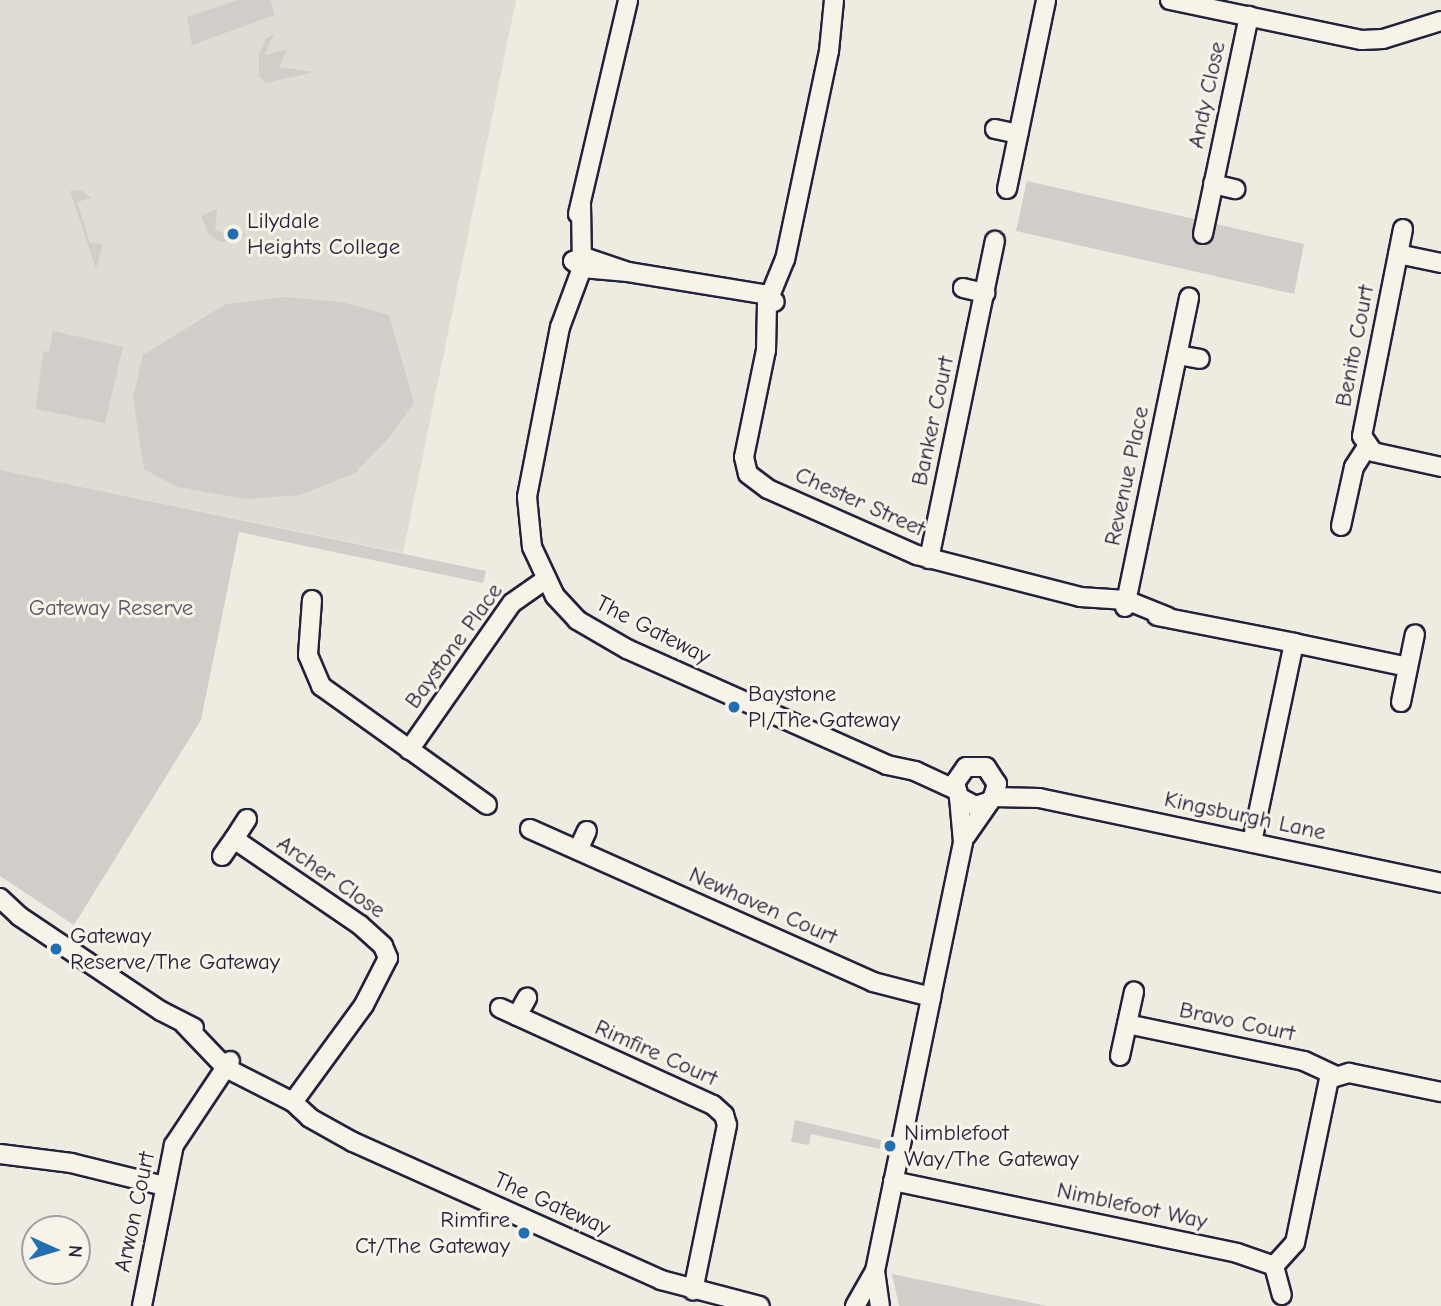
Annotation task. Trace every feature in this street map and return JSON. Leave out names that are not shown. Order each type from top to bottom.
[{"type":"street","name":"The Gateway","points":[[628,0],[581,204],[579,262],[559,309],[560,327],[527,497],[532,547],[545,580],[571,614],[607,639],[887,765],[915,771],[960,771]]},
{"type":"street","name":"Chester Street","points":[[829,51],[834,0]]},
{"type":"street","name":"Chester Street","points":[[843,0],[829,51],[785,259],[784,279],[770,301],[766,350],[746,447],[748,474],[768,489],[929,559],[1080,597],[1126,604],[1168,617],[1408,667]]},
{"type":"street","points":[[1007,189],[1046,0]]},
{"type":"street","points":[[1170,0],[1362,40],[1382,39],[1441,21]]},
{"type":"street","name":"Andy Close","points":[[1203,234],[1249,16]]},
{"type":"street","points":[[995,129],[1018,134]]},
{"type":"street","name":"Andy Close","points":[[1213,184],[1236,189]]},
{"type":"street","name":"Benito Court","points":[[1341,526],[1354,467],[1367,447],[1363,428],[1403,229]]},
{"type":"street","name":"Banker Court","points":[[929,559],[995,242]]},
{"type":"street","points":[[1398,254],[1441,263]]},
{"type":"street","points":[[579,262],[770,301]]},
{"type":"street","points":[[963,288],[985,293]]},
{"type":"street","name":"Revenue Place","points":[[1126,604],[1189,298]]},
{"type":"street","points":[[1178,355],[1200,359]]},
{"type":"street","points":[[1367,447],[1381,455],[1441,467]]},
{"type":"street","name":"Baystone Place","points":[[409,750],[512,603],[545,580]]},
{"type":"street","points":[[312,600],[310,663],[321,686],[487,804]]},
{"type":"street","points":[[291,627],[310,630]]},
{"type":"street","points":[[1401,702],[1415,634]]},
{"type":"street","points":[[1252,843],[1294,643]]},
{"type":"street","points":[[858,1306],[874,1271],[963,842],[958,793],[960,771],[980,764],[995,777],[990,799],[963,842]]},
{"type":"street","name":"The Gateway","points":[[915,771],[958,793]]},
{"type":"street","name":"Kingsburgh Lane","points":[[995,777],[1039,798]]},
{"type":"street","points":[[958,793],[975,806],[990,799]]},
{"type":"street","name":"Kingsburgh Lane","points":[[990,799],[1039,798],[1441,883]]},
{"type":"street","points":[[222,856],[247,819]]},
{"type":"street","name":"Newhaven Court","points":[[530,829],[873,982],[931,997]]},
{"type":"street","points":[[578,850],[587,831]]},
{"type":"street","name":"Archer Close","points":[[234,839],[360,925],[387,952],[388,964],[364,1005],[296,1099]]},
{"type":"street","name":"The Gateway","points":[[0,898],[19,916],[184,1024],[228,1064],[296,1099],[330,1129],[693,1291],[760,1306]]},
{"type":"street","name":"The Gateway","points":[[0,914],[19,916]]},
{"type":"street","points":[[1120,1056],[1134,992]]},
{"type":"street","points":[[517,1016],[527,998]]},
{"type":"street","name":"Rimfire Court","points":[[500,1009],[713,1105],[724,1115],[727,1125],[693,1291]]},
{"type":"street","name":"Bravo Court","points":[[1127,1024],[1304,1061],[1334,1075]]},
{"type":"street","name":"Arwon Court","points":[[142,1306],[164,1185],[179,1135],[228,1064]]},
{"type":"street","points":[[1280,1300],[1277,1262],[1296,1226],[1326,1085],[1334,1075],[1349,1073],[1441,1092]]},
{"type":"street","points":[[0,1154],[71,1163],[164,1185]]},
{"type":"street","name":"Nimblefoot Way","points":[[893,1181],[1277,1262]]},
{"type":"street","points":[[874,1271],[880,1306]]},
{"type":"shaded area","name":"Lilydale Heights College","points":[[0,0],[516,0],[403,553],[0,470]]},
{"type":"green space","points":[[238,0],[270,0],[275,15],[192,45],[187,17]]},
{"type":"green space","points":[[274,35],[264,55],[287,50],[279,67],[314,72],[266,83],[259,76],[259,55],[266,38]]},
{"type":"green space","points":[[1027,181],[1304,244],[1294,294],[1016,231]]},
{"type":"green space","points":[[82,190],[91,198],[77,202],[90,243],[103,244],[96,269],[70,191]]},
{"type":"green space","points":[[217,209],[215,229],[226,235],[236,229],[246,234],[239,241],[221,242],[209,235],[201,216]]},
{"type":"green space","points":[[285,297],[342,302],[389,315],[414,403],[387,440],[355,473],[300,495],[247,499],[177,487],[144,469],[133,397],[143,355],[226,304]]},
{"type":"green space","points":[[53,331],[123,347],[105,423],[36,409],[43,351],[49,352]]},
{"type":"green space","name":"Gateway Reserve","points":[[0,470],[486,571],[483,583],[239,532],[201,720],[74,925],[0,876]]},
{"type":"green space","points":[[795,1120],[881,1140],[880,1149],[811,1134],[809,1145],[791,1142]]},
{"type":"green space","points":[[892,1274],[1047,1306],[899,1306]]},
{"type":"place","name":"Lilydale Heights College","points":[[233,234]]},
{"type":"place","name":"Baystone Pl/The Gateway","points":[[734,707]]},
{"type":"place","name":"Gateway Reserve/The Gateway","points":[[56,949]]},
{"type":"place","name":"Nimblefoot Way/The Gateway","points":[[890,1146]]},
{"type":"place","name":"Rimfire Ct/The Gateway","points":[[524,1233]]}]
